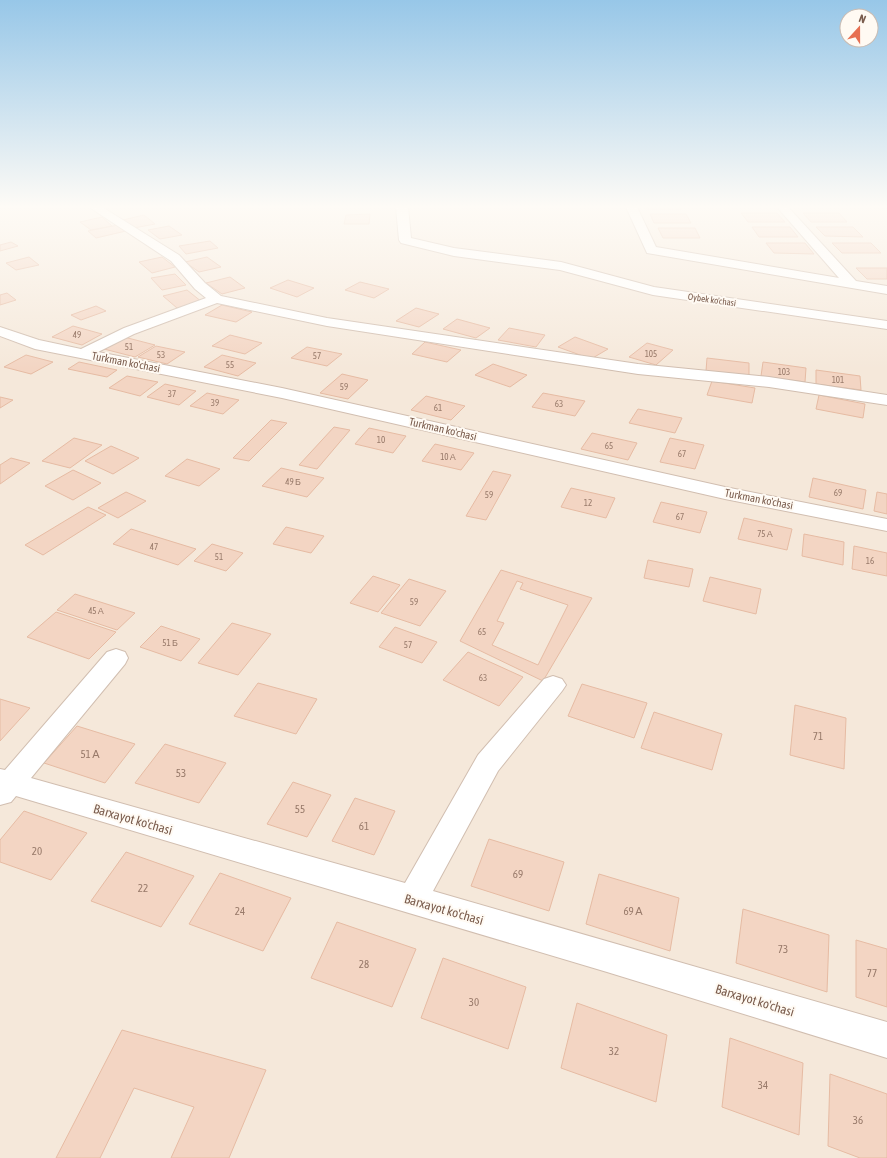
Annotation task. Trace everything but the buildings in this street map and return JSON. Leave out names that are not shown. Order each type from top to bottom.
[{"type":"street","points":[[178,261],[200,286],[216,299],[327,322],[638,369],[769,382],[887,400]]},
{"type":"street","name":"Oybek ko'chasi","points":[[518,261],[561,266],[593,273],[653,291],[887,325]]},
{"type":"street","points":[[717,261],[887,290]]},
{"type":"street","points":[[831,261],[852,284]]},
{"type":"street","points":[[84,353],[129,331],[216,299]]},
{"type":"street","name":"Turkman ko'chasi","points":[[0,331],[34,344],[282,393],[725,493],[887,525]]},
{"type":"street","points":[[3,786],[116,658]]},
{"type":"street","points":[[412,900],[488,763],[553,685]]},
{"type":"street","name":"Barxayot ko'chasi","points":[[3,786],[614,958],[887,1040]]},
{"type":"shaded area","points":[[0,261],[887,261],[887,1158],[0,1158]]}]
